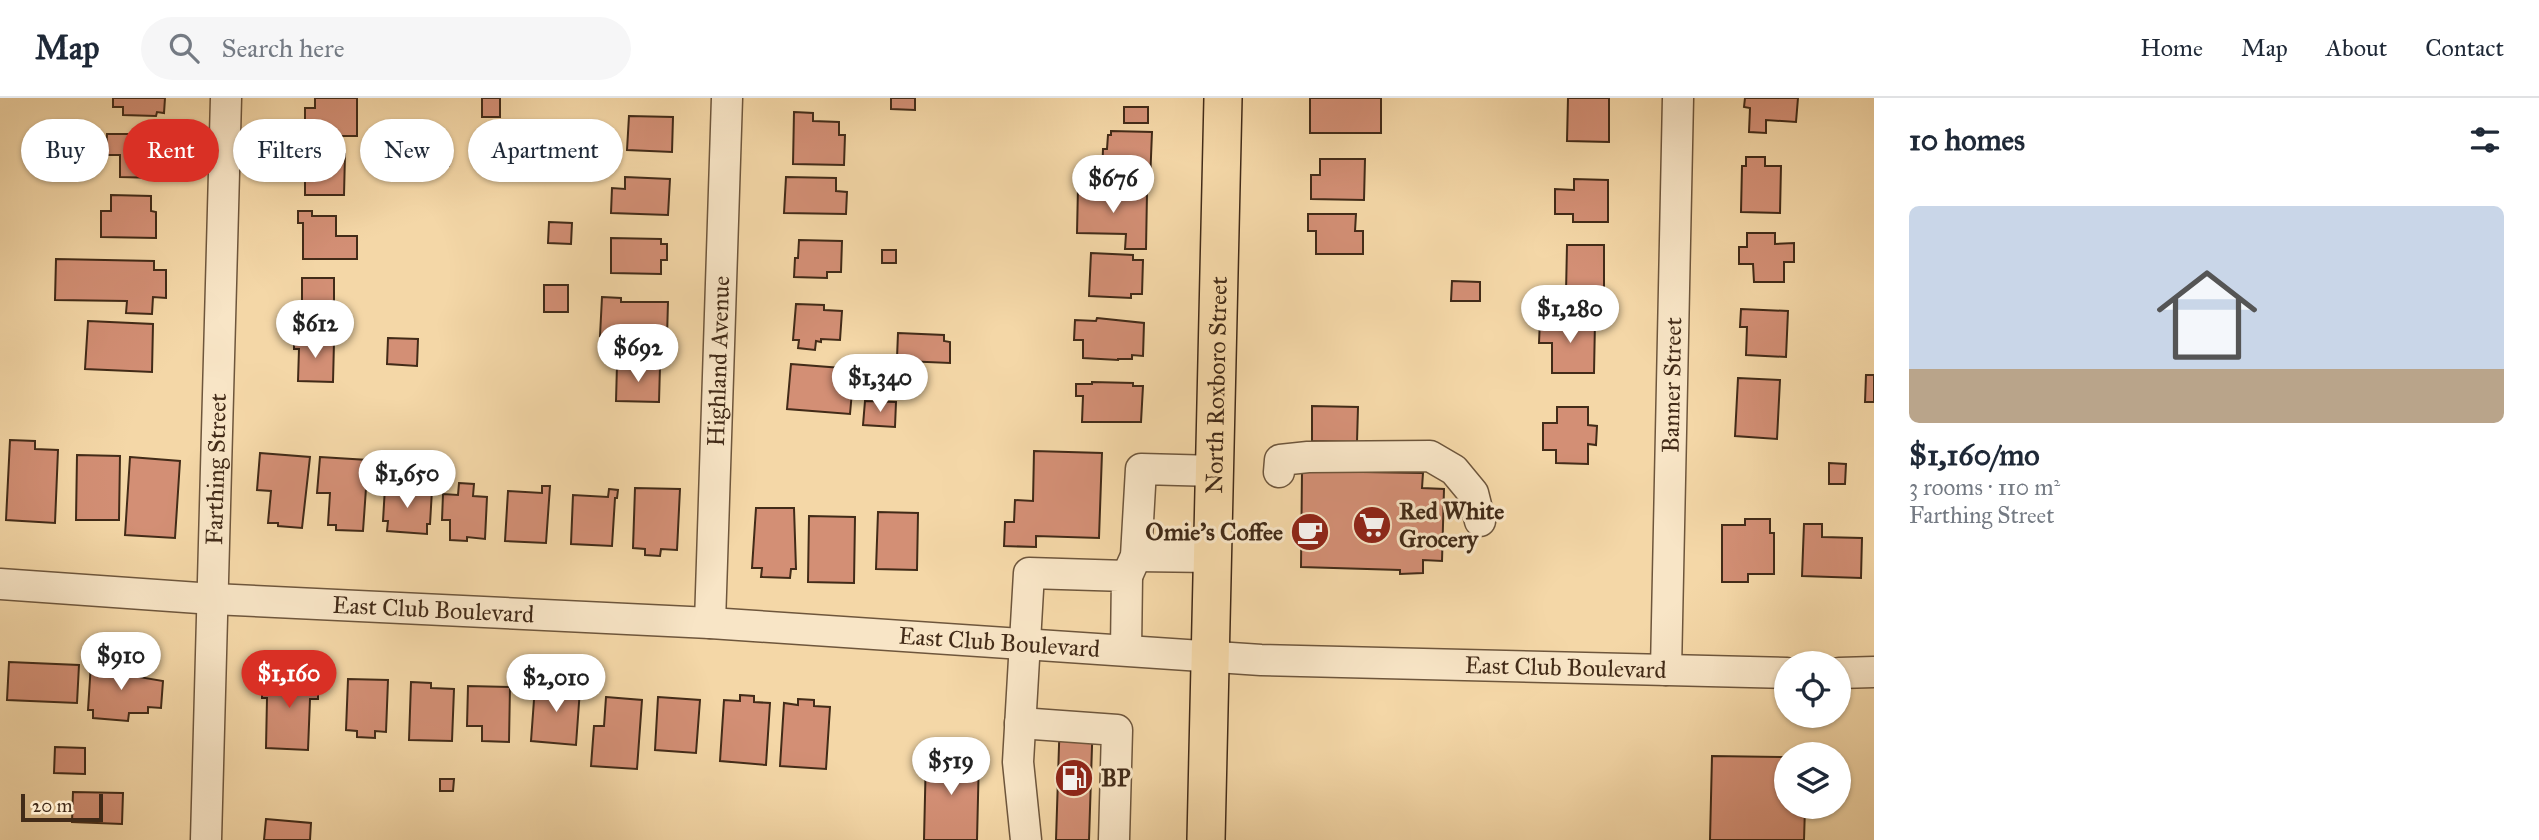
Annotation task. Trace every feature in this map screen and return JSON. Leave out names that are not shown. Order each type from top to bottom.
[{"type":"main road","name":"North Roxboro Street","points":[[1206,840],[1223,98]]},
{"type":"street","name":"Farthing Street","points":[[206,840],[226,98]]},
{"type":"street","name":"Highland Avenue","points":[[710,623],[727,98]]},
{"type":"street","name":"Banner Street","points":[[1667,670],[1678,98]]},
{"type":"street","points":[[1279,472],[1280,460],[1308,457],[1430,456],[1454,470],[1473,494],[1480,521]]},
{"type":"street","points":[[1126,650],[1141,469],[1216,471]]},
{"type":"street","points":[[1026,840],[1018,762],[1029,573],[1213,557]]},
{"type":"street","name":"East Club Boulevard","points":[[0,584],[213,599],[710,623],[1210,656],[1397,664],[1774,673]]},
{"type":"street","points":[[1851,673],[1874,672]]},
{"type":"street","points":[[1020,723],[1116,730],[1114,840]]},
{"type":"building","points":[[113,98],[165,98],[164,113],[157,112],[156,116],[123,115],[123,107],[113,107]]},
{"type":"building","points":[[315,98],[357,98],[357,136],[346,136],[346,119],[305,119],[305,108],[315,108]]},
{"type":"building","points":[[482,98],[500,98],[500,117],[482,117]]},
{"type":"building","points":[[891,98],[915,98],[915,110],[891,109]]},
{"type":"building","points":[[1310,98],[1381,98],[1381,133],[1310,133]]},
{"type":"building","points":[[1568,98],[1609,98],[1609,142],[1567,141]]},
{"type":"building","points":[[1745,98],[1798,98],[1796,122],[1766,120],[1766,133],[1749,132],[1750,108],[1744,107]]},
{"type":"building","points":[[1124,107],[1148,107],[1148,123],[1124,123]]},
{"type":"building","points":[[794,112],[813,113],[813,121],[839,122],[839,135],[845,135],[844,165],[793,164]]},
{"type":"building","points":[[629,116],[673,117],[672,152],[627,150]]},
{"type":"building","points":[[1111,131],[1152,132],[1150,182],[1110,181],[1110,177],[1102,177],[1103,149],[1107,149]]},
{"type":"building","points":[[109,134],[123,134],[123,177],[120,177],[120,155],[109,155]]},
{"type":"building","points":[[1746,157],[1765,157],[1765,166],[1781,166],[1780,213],[1741,212],[1742,166],[1746,166]]},
{"type":"building","points":[[1320,159],[1365,159],[1364,200],[1311,199],[1311,175],[1320,175]]},
{"type":"building","points":[[625,177],[670,179],[668,215],[611,213],[612,188],[625,189]]},
{"type":"building","points":[[786,177],[836,178],[836,191],[847,192],[846,214],[784,213]]},
{"type":"building","points":[[1574,179],[1608,180],[1608,222],[1573,222],[1573,214],[1555,214],[1555,189],[1574,190]]},
{"type":"building","points":[[305,182],[344,182],[344,195],[305,195]]},
{"type":"building","points":[[1078,187],[1109,188],[1109,192],[1147,193],[1146,249],[1125,249],[1126,234],[1077,233]]},
{"type":"building","points":[[111,195],[151,196],[151,211],[156,212],[156,238],[101,237],[101,211],[111,211]]},
{"type":"building","points":[[298,211],[312,211],[312,216],[336,216],[336,236],[357,236],[357,259],[303,259],[303,223],[298,223]]},
{"type":"building","points":[[1308,214],[1356,214],[1355,231],[1363,231],[1363,254],[1316,254],[1316,231],[1308,231]]},
{"type":"building","points":[[549,222],[572,223],[571,244],[548,243]]},
{"type":"building","points":[[1747,233],[1775,233],[1775,244],[1794,243],[1794,262],[1784,262],[1784,282],[1754,282],[1753,264],[1739,264],[1739,247],[1747,247]]},
{"type":"building","points":[[611,238],[661,239],[661,244],[667,244],[667,260],[661,260],[661,274],[611,273]]},
{"type":"building","points":[[799,240],[842,241],[841,272],[827,272],[827,278],[794,277]]},
{"type":"building","points":[[1567,245],[1604,245],[1604,304],[1584,303],[1585,293],[1566,293]]},
{"type":"building","points":[[882,250],[896,250],[896,263],[882,263]]},
{"type":"building","points":[[1091,253],[1133,255],[1133,260],[1143,260],[1142,294],[1131,294],[1131,298],[1089,296]]},
{"type":"building","points":[[56,259],[154,261],[154,270],[166,270],[166,298],[153,297],[152,314],[126,313],[127,301],[55,300]]},
{"type":"building","points":[[302,278],[334,278],[334,320],[302,320]]},
{"type":"building","points":[[1452,281],[1480,282],[1480,301],[1451,301]]},
{"type":"building","points":[[544,285],[568,285],[568,312],[544,312]]},
{"type":"building","points":[[602,297],[621,298],[621,302],[668,302],[667,337],[600,336]]},
{"type":"building","points":[[796,304],[824,305],[824,310],[842,311],[840,340],[816,341],[815,350],[798,348],[799,340],[793,340]]},
{"type":"building","points":[[1741,309],[1788,311],[1786,357],[1746,355],[1747,327],[1740,327]]},
{"type":"building","points":[[1097,318],[1144,323],[1143,356],[1132,355],[1132,359],[1118,360],[1083,358],[1083,340],[1074,340],[1075,320],[1096,321]]},
{"type":"building","points":[[1540,320],[1595,321],[1594,373],[1552,373],[1552,343],[1539,343]]},
{"type":"building","points":[[88,321],[153,324],[152,372],[85,369]]},
{"type":"building","points":[[898,333],[944,335],[944,341],[950,342],[950,363],[904,361],[897,358]]},
{"type":"building","points":[[294,337],[307,337],[307,341],[334,342],[333,382],[298,381],[299,349],[294,349]]},
{"type":"building","points":[[388,338],[418,339],[417,366],[387,364]]},
{"type":"building","points":[[791,364],[854,369],[850,414],[787,409]]},
{"type":"building","points":[[617,365],[660,366],[659,402],[616,401]]},
{"type":"building","points":[[1866,375],[1874,375],[1874,402],[1865,402]]},
{"type":"building","points":[[1738,378],[1780,380],[1777,439],[1735,436]]},
{"type":"building","points":[[1133,383],[1133,386],[1143,386],[1141,422],[1082,422],[1083,396],[1076,396],[1076,384]]},
{"type":"building","points":[[865,401],[896,402],[895,427],[863,425]]},
{"type":"building","points":[[1312,406],[1358,407],[1357,442],[1312,441]]},
{"type":"building","points":[[1557,407],[1588,407],[1588,425],[1597,426],[1596,445],[1588,444],[1588,464],[1556,463],[1556,450],[1543,450],[1543,423],[1557,423]]},
{"type":"building","points":[[10,440],[35,441],[35,449],[58,450],[55,523],[6,520]]},
{"type":"building","points":[[1034,451],[1102,453],[1099,538],[1036,536],[1036,547],[1004,546],[1005,522],[1014,522],[1015,500],[1033,501]]},
{"type":"building","points":[[260,453],[310,457],[302,528],[268,523],[271,491],[257,490]]},
{"type":"building","points":[[77,455],[120,456],[119,520],[76,520]]},
{"type":"building","points":[[130,457],[180,461],[175,538],[125,535]]},
{"type":"building","points":[[320,457],[368,460],[363,531],[336,530],[336,525],[328,525],[330,493],[317,493]]},
{"type":"building","points":[[1829,463],[1846,464],[1845,484],[1829,484]]},
{"type":"building","name":"Red White Grocery","points":[[1302,471],[1423,473],[1422,488],[1444,489],[1442,561],[1423,560],[1423,573],[1400,574],[1400,570],[1301,567]]},
{"type":"building","points":[[459,483],[474,484],[473,496],[487,497],[485,539],[467,537],[467,541],[450,540],[450,520],[442,520],[443,494],[458,495]]},
{"type":"building","points":[[542,486],[550,486],[546,543],[505,541],[508,491],[542,493]]},
{"type":"building","points":[[385,487],[432,490],[427,534],[387,531],[388,521],[383,521]]},
{"type":"building","points":[[635,488],[680,489],[677,550],[661,549],[660,556],[645,555],[645,549],[633,548]]},
{"type":"building","points":[[609,489],[618,490],[615,498],[612,546],[571,544],[573,495],[608,497]]},
{"type":"building","points":[[756,508],[794,508],[796,569],[791,569],[790,578],[761,577],[762,568],[752,568]]},
{"type":"building","points":[[878,512],[918,513],[917,570],[876,569]]},
{"type":"building","points":[[809,516],[855,517],[854,583],[808,582]]},
{"type":"building","points":[[1745,519],[1770,519],[1770,533],[1774,533],[1774,574],[1748,574],[1748,582],[1722,582],[1722,525],[1745,525]]},
{"type":"building","points":[[1804,524],[1822,524],[1822,537],[1862,538],[1861,578],[1802,576]]},
{"type":"building","points":[[9,662],[79,665],[77,703],[7,700]]},
{"type":"building","points":[[91,663],[133,666],[133,676],[163,681],[161,708],[148,707],[148,713],[129,713],[128,721],[93,718],[93,710],[88,710]]},
{"type":"building","points":[[262,675],[318,677],[318,699],[310,699],[308,750],[266,748],[267,698],[262,698]]},
{"type":"building","points":[[348,679],[388,680],[386,732],[375,731],[375,738],[357,737],[357,731],[346,730]]},
{"type":"building","points":[[546,681],[568,683],[568,688],[580,689],[576,745],[531,741],[535,686],[546,687]]},
{"type":"building","points":[[411,682],[431,683],[431,688],[454,689],[452,741],[409,740]]},
{"type":"building","points":[[468,686],[510,687],[509,742],[482,741],[482,726],[467,726]]},
{"type":"building","points":[[740,695],[754,696],[754,702],[770,703],[766,765],[720,761],[724,700],[740,701]]},
{"type":"building","points":[[606,697],[642,700],[637,769],[591,766],[594,726],[604,726]]},
{"type":"building","points":[[658,697],[700,700],[696,753],[655,750]]},
{"type":"building","points":[[798,699],[814,700],[814,706],[830,707],[826,769],[780,766],[784,703],[798,705]]},
{"type":"building","name":"BP","points":[[1060,715],[1093,716],[1089,840],[1056,840]]},
{"type":"building","points":[[55,747],[85,748],[85,774],[54,773]]},
{"type":"building","points":[[926,754],[979,756],[977,840],[924,840]]},
{"type":"building","points":[[1712,756],[1774,757],[1774,819],[1805,819],[1804,840],[1710,840]]},
{"type":"building","points":[[440,779],[454,779],[453,791],[440,791]]},
{"type":"building","points":[[73,792],[123,793],[122,824],[72,822]]},
{"type":"building","points":[[266,819],[311,823],[310,840],[264,840]]},
{"type":"place","name":"Red White Grocery","points":[[1372,525]]},
{"type":"place","name":"Omie’s Coffee","points":[[1310,532]]},
{"type":"place","name":"BP","points":[[1074,778]]}]
